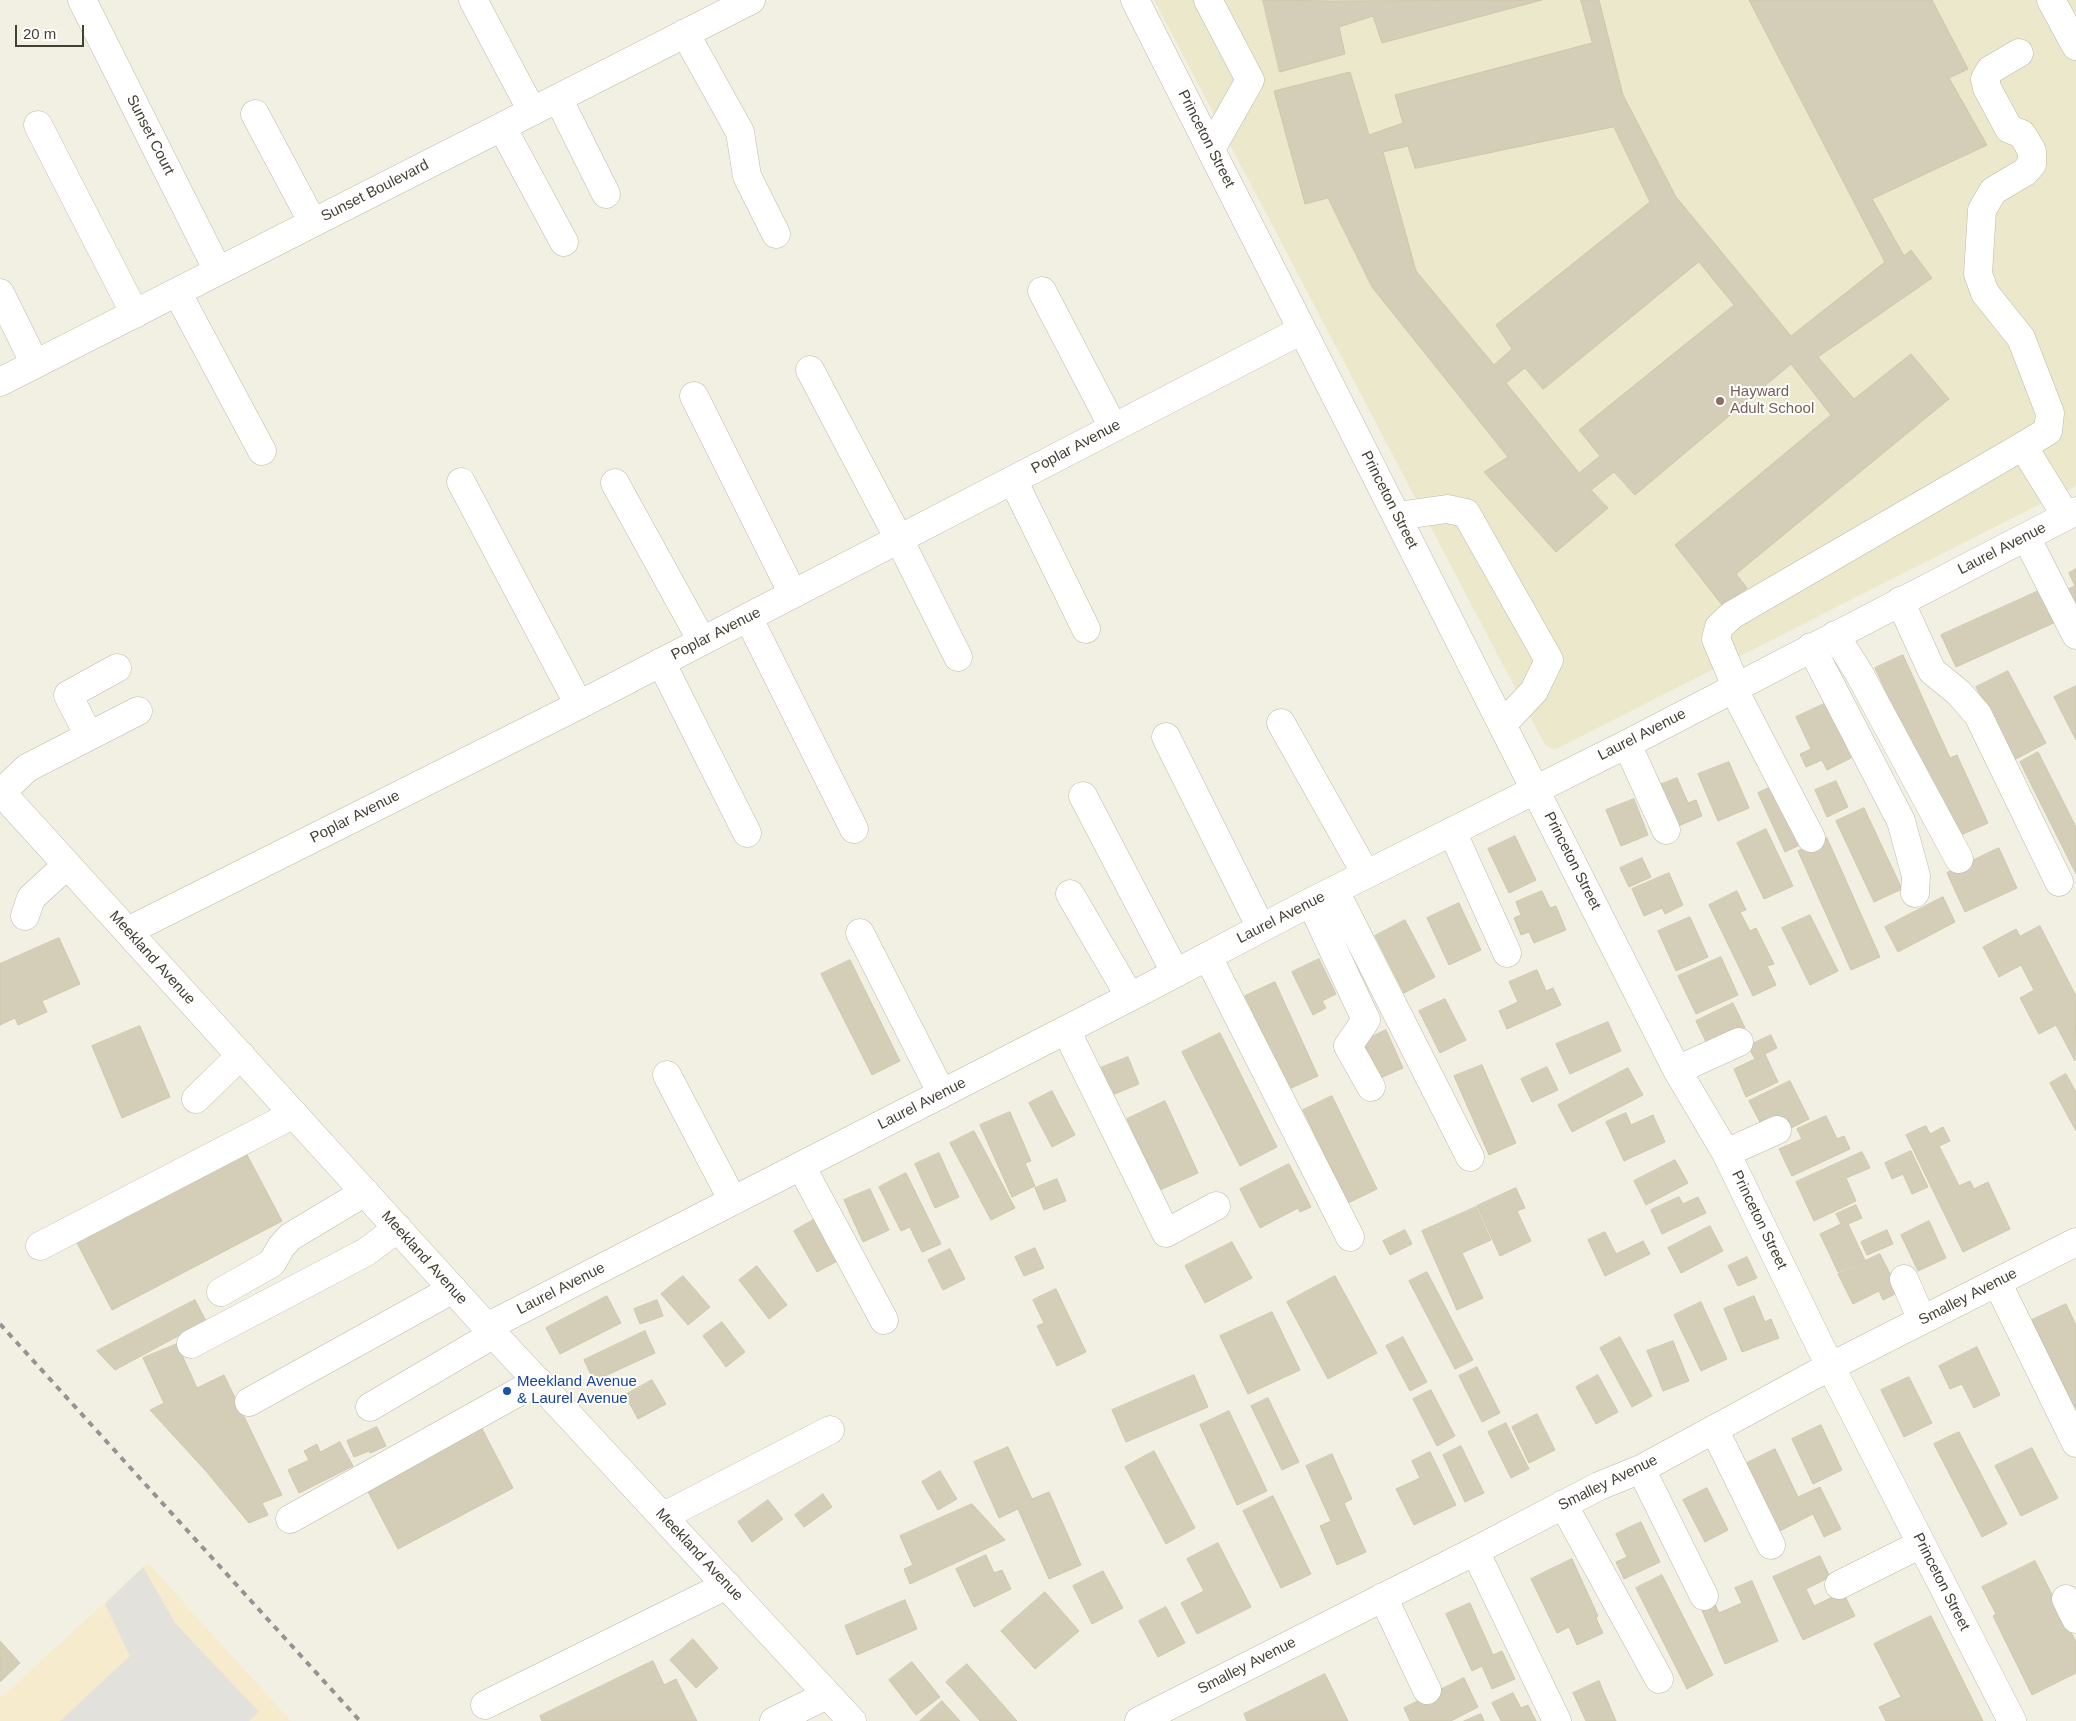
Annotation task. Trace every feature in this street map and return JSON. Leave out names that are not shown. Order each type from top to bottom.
[{"type":"street","name":"Sunset Court","points":[[82,0],[218,271]]},
{"type":"street","points":[[473,0],[532,111]]},
{"type":"street","name":"Sunset Boulevard","points":[[0,382],[751,0]]},
{"type":"street","name":"Princeton Street","points":[[1134,0],[1677,1070],[1726,1153],[1831,1367],[2012,1721]]},
{"type":"street","points":[[1208,0],[1250,80],[1211,149]]},
{"type":"street","points":[[2052,0],[2076,46]]},
{"type":"street","points":[[685,34],[740,132],[747,176],[776,234]]},
{"type":"street","points":[[1811,838],[1734,687],[1716,639],[1719,627],[1732,615],[2048,431],[2050,413],[2021,338],[1985,293],[1978,274],[1982,210],[1993,191],[2025,172],[2032,164],[2032,152],[2022,134],[2009,129],[1987,88],[1985,79],[1990,70],[2019,53]]},
{"type":"street","points":[[558,98],[606,194]]},
{"type":"street","points":[[254,114],[312,222]]},
{"type":"street","points":[[38,125],[135,314]]},
{"type":"street","points":[[502,127],[564,242]]},
{"type":"street","points":[[1042,290],[1113,427]]},
{"type":"street","points":[[177,292],[262,451]]},
{"type":"street","points":[[0,293],[35,364]]},
{"type":"street","name":"Poplar Avenue","points":[[128,931],[579,705],[1302,330]]},
{"type":"street","points":[[810,370],[899,539],[958,657]]},
{"type":"street","points":[[694,396],[794,594]]},
{"type":"street","points":[[2023,446],[2071,513]]},
{"type":"street","points":[[1013,480],[1086,629]]},
{"type":"street","points":[[461,482],[579,705]]},
{"type":"street","points":[[615,483],[702,641]]},
{"type":"street","points":[[1397,516],[1447,509],[1466,513],[1549,660],[1534,691],[1503,724]]},
{"type":"street","name":"Laurel Avenue","points":[[370,1407],[491,1331],[733,1201],[1366,874],[1627,744],[2071,513]]},
{"type":"street","points":[[2026,536],[2076,635]]},
{"type":"street","points":[[1900,602],[1932,671],[1959,693],[1978,715],[2059,882]]},
{"type":"street","points":[[748,617],[854,829]]},
{"type":"street","points":[[1835,635],[1859,673],[1958,858]]},
{"type":"street","points":[[1811,647],[1901,822],[1916,876],[1915,893]]},
{"type":"street","points":[[661,662],[747,832]]},
{"type":"street","points":[[89,736],[68,695],[117,668]]},
{"type":"street","points":[[1,792],[27,768],[138,711]]},
{"type":"street","points":[[1281,723],[1366,874]]},
{"type":"street","points":[[1166,737],[1261,928]]},
{"type":"street","points":[[1627,744],[1666,830]]},
{"type":"street","name":"Meekland Avenue","points":[[1,792],[491,1331],[852,1721]]},
{"type":"street","points":[[1083,796],[1175,972]]},
{"type":"street","points":[[1452,831],[1507,952]]},
{"type":"street","points":[[25,916],[31,898],[67,865]]},
{"type":"street","points":[[1070,894],[1130,997]]},
{"type":"street","points":[[1323,896],[1366,1020],[1348,1046],[1371,1087]]},
{"type":"street","points":[[1323,896],[1470,1157]]},
{"type":"street","points":[[860,933],[942,1094]]},
{"type":"street","points":[[1208,957],[1350,1237]]},
{"type":"street","points":[[1066,1030],[1166,1233],[1216,1206]]},
{"type":"street","points":[[1677,1070],[1739,1042]]},
{"type":"street","points":[[196,1099],[241,1055]]},
{"type":"street","points":[[668,1076],[733,1201]]},
{"type":"street","points":[[40,1246],[294,1114]]},
{"type":"street","points":[[1726,1153],[1777,1130]]},
{"type":"street","points":[[801,1166],[884,1320]]},
{"type":"street","points":[[222,1292],[272,1263],[281,1247],[290,1237],[365,1192]]},
{"type":"street","points":[[191,1344],[366,1252],[398,1228]]},
{"type":"street","name":"Smalley Avenue","points":[[1139,1721],[1563,1504],[1641,1468],[1831,1367],[2076,1242]]},
{"type":"street","points":[[1904,1279],[1922,1320]]},
{"type":"street","points":[[1997,1282],[2076,1443]]},
{"type":"street","points":[[249,1402],[453,1289]]},
{"type":"street","points":[[290,1519],[538,1381]]},
{"type":"street","points":[[1714,1429],[1771,1545]]},
{"type":"street","points":[[664,1516],[830,1430]]},
{"type":"street","points":[[1641,1468],[1704,1596]]},
{"type":"street","points":[[1563,1504],[1658,1679]]},
{"type":"street","points":[[1839,1585],[1921,1544]]},
{"type":"street","points":[[1474,1551],[1557,1721]]},
{"type":"street","points":[[485,1705],[727,1585]]},
{"type":"street","points":[[1382,1597],[1427,1690]]},
{"type":"street","points":[[774,1721],[828,1696]]},
{"type":"shaded area","name":"Hayward Adult School","points":[[1154,0],[2076,0],[2076,486],[1554,750],[1545,745]]},
{"type":"shaded area","points":[[148,1563],[291,1721],[0,1721],[0,1698]]},
{"type":"shaded area","points":[[143,1567],[175,1623],[259,1712],[249,1721],[60,1721],[130,1656],[105,1604]]},
{"type":"building","points":[[1263,0],[1542,0],[1382,43],[1373,16],[1339,27],[1345,54],[1280,72]]},
{"type":"building","points":[[1581,0],[1599,0],[1623,95],[1676,197],[1791,336],[1885,262],[1749,0],[1932,0],[1968,69],[1949,78],[1987,145],[1872,199],[1904,256],[1911,250],[1932,278],[1818,357],[1854,399],[1911,354],[1949,399],[1736,574],[1747,588],[1723,606],[1675,545],[1831,415],[1791,364],[1635,495],[1614,472],[1591,490],[1608,508],[1556,552],[1484,472],[1508,457],[1372,287],[1328,198],[1305,204],[1274,91],[1350,72],[1369,135],[1403,123],[1395,95],[1592,43]],"holes":[[[1614,127],[1650,202],[1496,325],[1512,349],[1494,365],[1416,271],[1383,152],[1408,146],[1415,168]],[[1699,262],[1734,305],[1579,430],[1600,456],[1579,473],[1506,383],[1525,368],[1543,389]]]},
{"type":"building","points":[[2076,569],[2076,612],[2066,590],[2075,586],[2069,573]]},
{"type":"building","points":[[2043,589],[2058,621],[1956,667],[1941,635]]},
{"type":"building","points":[[1903,655],[1950,758],[1957,755],[1988,823],[1954,838],[1875,668]]},
{"type":"building","points":[[2008,671],[2046,743],[2014,760],[1976,687]]},
{"type":"building","points":[[2076,686],[2076,740],[2054,697]]},
{"type":"building","points":[[1826,703],[1851,758],[1827,770],[1822,760],[1806,767],[1800,754],[1811,749],[1796,717]]},
{"type":"building","points":[[2038,752],[2076,827],[2076,874],[2020,762]]},
{"type":"building","points":[[1729,762],[1749,808],[1718,821],[1698,774]]},
{"type":"building","points":[[1677,778],[1688,803],[1696,800],[1702,816],[1669,830],[1652,788]]},
{"type":"building","points":[[1836,781],[1848,807],[1827,817],[1815,790]]},
{"type":"building","points":[[1777,784],[1804,843],[1785,852],[1758,793]]},
{"type":"building","points":[[1634,799],[1648,835],[1621,846],[1606,810]]},
{"type":"building","points":[[1864,808],[1902,889],[1874,902],[1836,821]]},
{"type":"building","points":[[1766,829],[1793,886],[1764,899],[1737,843]]},
{"type":"building","points":[[1515,836],[1536,880],[1509,893],[1488,849]]},
{"type":"building","points":[[1827,838],[1880,957],[1851,970],[1798,851]]},
{"type":"building","points":[[1999,848],[2017,888],[1965,912],[1947,873]]},
{"type":"building","points":[[1642,858],[1651,877],[1629,887],[1620,868]]},
{"type":"building","points":[[1669,873],[1683,905],[1665,914],[1662,908],[1644,916],[1632,889]]},
{"type":"building","points":[[1542,891],[1550,908],[1556,906],[1566,930],[1534,943],[1529,932],[1521,935],[1514,918],[1521,915],[1516,902]]},
{"type":"building","points":[[1737,891],[1746,910],[1740,912],[1750,931],[1756,928],[1774,964],[1767,966],[1776,985],[1753,996],[1709,905]]},
{"type":"building","points":[[1943,897],[1955,922],[1898,952],[1885,927]]},
{"type":"building","points":[[1459,903],[1481,950],[1449,965],[1427,918]]},
{"type":"building","points":[[1810,915],[1838,971],[1810,985],[1782,928]]},
{"type":"building","points":[[1690,917],[1708,957],[1676,971],[1658,931]]},
{"type":"building","points":[[1405,920],[1435,977],[1404,993],[1375,936]]},
{"type":"building","points":[[2040,926],[2076,996],[2075,1061],[2056,1025],[2039,1034],[2020,998],[2034,990],[2021,965],[1999,977],[1983,947],[2016,929],[2020,936]]},
{"type":"building","points":[[59,938],[80,984],[42,1001],[47,1012],[18,1025],[15,1018],[0,1025],[0,964]]},
{"type":"building","points":[[1721,957],[1738,995],[1696,1014],[1678,976]]},
{"type":"building","points":[[1319,959],[1336,994],[1322,1001],[1326,1008],[1313,1015],[1292,972]]},
{"type":"building","points":[[850,960],[900,1061],[872,1075],[821,974]]},
{"type":"building","points":[[1537,970],[1546,991],[1553,988],[1561,1005],[1507,1029],[1499,1011],[1518,1002],[1509,982]]},
{"type":"building","points":[[1275,982],[1318,1076],[1289,1089],[1245,996]]},
{"type":"building","points":[[1445,999],[1466,1040],[1440,1053],[1419,1011]]},
{"type":"building","points":[[1733,1003],[1745,1028],[1708,1046],[1696,1021]]},
{"type":"building","points":[[1608,1022],[1621,1051],[1570,1074],[1556,1044]]},
{"type":"building","points":[[140,1026],[170,1097],[122,1118],[92,1046]]},
{"type":"building","points":[[1386,1030],[1403,1068],[1376,1080],[1359,1043]]},
{"type":"building","points":[[1220,1033],[1277,1147],[1240,1166],[1182,1052]]},
{"type":"building","points":[[1771,1035],[1777,1048],[1765,1054],[1778,1082],[1746,1097],[1734,1069],[1755,1059],[1748,1046]]},
{"type":"building","points":[[1128,1057],[1139,1084],[1112,1095],[1100,1068]]},
{"type":"building","points":[[1482,1065],[1516,1143],[1489,1155],[1454,1076]]},
{"type":"building","points":[[1547,1067],[1558,1090],[1532,1102],[1521,1079]]},
{"type":"building","points":[[1628,1068],[1643,1095],[1572,1132],[1558,1105]]},
{"type":"building","points":[[2066,1074],[2076,1092],[2076,1131],[2050,1083]]},
{"type":"building","points":[[1790,1081],[1809,1119],[1791,1128],[1786,1119],[1764,1130],[1749,1101]]},
{"type":"building","points":[[1052,1091],[1075,1135],[1052,1147],[1029,1103]]},
{"type":"building","points":[[1332,1096],[1377,1189],[1348,1203],[1303,1110]]},
{"type":"building","points":[[1165,1101],[1198,1173],[1160,1190],[1127,1119]]},
{"type":"building","points":[[1010,1112],[1031,1161],[1025,1163],[1035,1186],[1012,1197],[980,1125]]},
{"type":"building","points":[[1626,1113],[1631,1125],[1653,1115],[1665,1142],[1624,1161],[1606,1122]]},
{"type":"building","points":[[1826,1116],[1837,1139],[1844,1136],[1850,1149],[1792,1176],[1779,1149],[1802,1139],[1797,1129]]},
{"type":"building","points":[[1926,1126],[1930,1134],[1943,1127],[1950,1141],[1939,1146],[1959,1186],[1970,1181],[1974,1189],[1988,1182],[2010,1229],[1963,1252],[1906,1135]]},
{"type":"building","points":[[974,1131],[1015,1208],[991,1220],[950,1143]]},
{"type":"building","points":[[245,1151],[282,1221],[112,1310],[75,1239]]},
{"type":"building","points":[[1911,1151],[1928,1187],[1912,1194],[1903,1174],[1892,1179],[1885,1163]]},
{"type":"building","points":[[1862,1152],[1870,1168],[1846,1178],[1856,1201],[1814,1221],[1796,1182]]},
{"type":"building","points":[[939,1153],[959,1197],[935,1208],[915,1164]]},
{"type":"building","points":[[1675,1160],[1688,1183],[1646,1205],[1634,1181]]},
{"type":"building","points":[[1289,1164],[1311,1207],[1300,1212],[1298,1208],[1260,1228],[1240,1189]]},
{"type":"building","points":[[906,1173],[941,1244],[922,1252],[910,1227],[901,1231],[879,1187]]},
{"type":"building","points":[[1057,1179],[1066,1201],[1044,1210],[1035,1188]]},
{"type":"building","points":[[1516,1188],[1525,1208],[1517,1211],[1531,1241],[1500,1256],[1477,1206]]},
{"type":"building","points":[[870,1189],[889,1230],[863,1242],[844,1200]]},
{"type":"building","points":[[1679,1197],[1683,1204],[1698,1197],[1706,1213],[1662,1234],[1651,1210]]},
{"type":"building","points":[[1856,1205],[1862,1218],[1848,1224],[1865,1260],[1838,1272],[1820,1234],[1841,1224],[1836,1214]]},
{"type":"building","points":[[1476,1207],[1491,1240],[1462,1253],[1483,1298],[1457,1310],[1422,1231]]},
{"type":"building","points":[[820,1216],[843,1258],[817,1272],[794,1231]]},
{"type":"building","points":[[1929,1221],[1946,1258],[1918,1271],[1901,1235]]},
{"type":"building","points":[[1710,1226],[1723,1251],[1681,1273],[1668,1248]]},
{"type":"building","points":[[1405,1230],[1412,1244],[1390,1255],[1383,1241]]},
{"type":"building","points":[[1887,1230],[1893,1244],[1867,1255],[1861,1242]]},
{"type":"building","points":[[1605,1232],[1616,1254],[1643,1241],[1650,1254],[1605,1276],[1588,1240]]},
{"type":"building","points":[[1232,1242],[1252,1278],[1205,1303],[1185,1266]]},
{"type":"building","points":[[1035,1248],[1044,1268],[1024,1276],[1015,1257]]},
{"type":"building","points":[[950,1249],[965,1279],[943,1290],[928,1260]]},
{"type":"building","points":[[1880,1254],[1899,1292],[1883,1300],[1879,1291],[1853,1304],[1838,1274]]},
{"type":"building","points":[[1747,1257],[1757,1278],[1738,1286],[1728,1266]]},
{"type":"building","points":[[757,1266],[787,1305],[769,1319],[739,1280]]},
{"type":"building","points":[[1427,1272],[1473,1360],[1455,1369],[1409,1281]]},
{"type":"building","points":[[683,1276],[710,1307],[688,1325],[661,1294]]},
{"type":"building","points":[[1335,1276],[1377,1353],[1328,1379],[1287,1302]]},
{"type":"building","points":[[1056,1289],[1086,1352],[1057,1366],[1037,1326],[1044,1323],[1033,1300]]},
{"type":"building","points":[[607,1296],[621,1323],[560,1354],[546,1328]]},
{"type":"building","points":[[1754,1296],[1765,1322],[1771,1319],[1779,1338],[1742,1352],[1724,1309]]},
{"type":"building","points":[[195,1300],[206,1321],[115,1370],[97,1351]]},
{"type":"building","points":[[657,1300],[663,1316],[640,1324],[634,1309]]},
{"type":"building","points":[[1701,1302],[1727,1359],[1701,1371],[1674,1315]]},
{"type":"building","points":[[2066,1304],[2076,1325],[2076,1411],[2032,1320]]},
{"type":"building","points":[[1272,1312],[1300,1370],[1248,1394],[1220,1336]]},
{"type":"building","points":[[722,1322],[745,1352],[726,1367],[703,1336]]},
{"type":"building","points":[[645,1331],[655,1353],[594,1381],[584,1360]]},
{"type":"building","points":[[1403,1337],[1427,1382],[1410,1391],[1386,1346]]},
{"type":"building","points":[[1620,1337],[1652,1396],[1632,1407],[1600,1348]]},
{"type":"building","points":[[1673,1341],[1689,1381],[1663,1391],[1647,1351]]},
{"type":"building","points":[[177,1344],[197,1388],[224,1375],[282,1495],[262,1503],[268,1515],[249,1523],[205,1470],[150,1410],[164,1403],[143,1358]]},
{"type":"building","points":[[1977,1347],[2000,1395],[1974,1408],[1962,1384],[1950,1389],[1939,1366]]},
{"type":"building","points":[[1477,1367],[1500,1413],[1482,1422],[1459,1376]]},
{"type":"building","points":[[1194,1375],[1208,1407],[1126,1442],[1112,1410]]},
{"type":"building","points":[[1598,1375],[1618,1412],[1596,1424],[1576,1387]]},
{"type":"building","points":[[1909,1377],[1932,1423],[1904,1437],[1881,1390]]},
{"type":"building","points":[[652,1380],[666,1404],[638,1419],[625,1395]]},
{"type":"building","points":[[1431,1390],[1455,1436],[1437,1446],[1413,1399]]},
{"type":"building","points":[[1268,1398],[1299,1462],[1282,1470],[1251,1406]]},
{"type":"building","points":[[1229,1411],[1267,1491],[1237,1505],[1200,1425]]},
{"type":"building","points":[[1537,1414],[1555,1450],[1529,1463],[1512,1427]]},
{"type":"building","points":[[479,1423],[513,1488],[398,1549],[364,1484]]},
{"type":"building","points":[[1506,1423],[1529,1469],[1511,1478],[1488,1432]]},
{"type":"building","points":[[1821,1425],[1842,1470],[1813,1484],[1792,1439]]},
{"type":"building","points":[[377,1427],[386,1446],[354,1457],[347,1441]]},
{"type":"building","points":[[1959,1432],[2007,1524],[1982,1537],[1934,1444]]},
{"type":"building","points":[[340,1442],[353,1466],[299,1493],[288,1470],[309,1460],[304,1451],[317,1444],[320,1452]]},
{"type":"building","points":[[1461,1446],[1484,1493],[1465,1502],[1443,1455]]},
{"type":"building","points":[[1008,1447],[1032,1499],[1049,1492],[1081,1565],[1049,1579],[1018,1509],[999,1518],[974,1462]]},
{"type":"building","points":[[2032,1448],[2058,1498],[2021,1516],[1995,1466]]},
{"type":"building","points":[[1775,1449],[1798,1497],[1820,1487],[1841,1529],[1824,1537],[1813,1514],[1772,1535],[1745,1464]]},
{"type":"building","points":[[1154,1451],[1195,1528],[1166,1544],[1125,1467]]},
{"type":"building","points":[[1430,1452],[1456,1505],[1414,1525],[1396,1489],[1420,1478],[1412,1461]]},
{"type":"building","points":[[1332,1454],[1352,1499],[1344,1503],[1366,1552],[1337,1565],[1320,1526],[1331,1521],[1306,1466]]},
{"type":"building","points":[[940,1471],[957,1499],[938,1510],[922,1482]]},
{"type":"building","points":[[1707,1488],[1728,1530],[1705,1542],[1683,1500]]},
{"type":"building","points":[[823,1494],[832,1507],[804,1527],[795,1515]]},
{"type":"building","points":[[1273,1496],[1311,1574],[1281,1588],[1243,1511]]},
{"type":"building","points":[[768,1500],[783,1519],[752,1542],[738,1522]]},
{"type":"building","points":[[972,1504],[1005,1540],[910,1584],[904,1569],[913,1565],[900,1536]]},
{"type":"building","points":[[1641,1522],[1660,1562],[1624,1579],[1616,1562],[1627,1557],[1616,1534]]},
{"type":"building","points":[[1218,1543],[1251,1607],[1197,1634],[1181,1603],[1204,1591],[1187,1559]]},
{"type":"building","points":[[986,1555],[994,1573],[1002,1570],[1011,1589],[974,1607],[956,1569]]},
{"type":"building","points":[[1820,1556],[1830,1577],[1806,1589],[1814,1606],[1843,1592],[1855,1616],[1803,1640],[1773,1577]]},
{"type":"building","points":[[1572,1559],[1598,1616],[1596,1618],[1603,1633],[1577,1645],[1569,1627],[1557,1633],[1531,1579]]},
{"type":"building","points":[[2035,1561],[2076,1642],[2076,1673],[2032,1695],[1993,1616],[1996,1614],[1982,1587]]},
{"type":"building","points":[[1103,1571],[1123,1608],[1092,1624],[1073,1586]]},
{"type":"building","points":[[1662,1575],[1713,1675],[1687,1689],[1636,1588]]},
{"type":"building","points":[[1752,1581],[1778,1641],[1725,1664],[1701,1608],[1714,1602],[1719,1613],[1742,1603],[1735,1588]]},
{"type":"building","points":[[1045,1592],[1079,1631],[1035,1669],[1001,1631]]},
{"type":"building","points":[[905,1600],[917,1629],[857,1655],[845,1626]]},
{"type":"building","points":[[1470,1603],[1493,1655],[1502,1651],[1515,1679],[1492,1689],[1482,1666],[1472,1671],[1446,1614]]},
{"type":"building","points":[[1166,1607],[1185,1643],[1158,1657],[1139,1621]]},
{"type":"building","points":[[1931,1616],[1983,1721],[1886,1721],[1879,1707],[1901,1697],[1874,1644]]},
{"type":"building","points":[[693,1639],[718,1668],[696,1688],[670,1660]]},
{"type":"building","points":[[0,1641],[20,1663],[0,1682]]},
{"type":"building","points":[[653,1661],[664,1685],[676,1679],[697,1721],[542,1721],[540,1716]]},
{"type":"building","points":[[912,1662],[940,1697],[916,1715],[889,1680]]},
{"type":"building","points":[[967,1664],[1017,1721],[980,1721],[946,1682]]},
{"type":"building","points":[[1325,1674],[1348,1721],[1247,1721],[1244,1714]]},
{"type":"building","points":[[1464,1678],[1478,1707],[1451,1721],[1410,1721],[1404,1708]]},
{"type":"building","points":[[1599,1681],[1616,1721],[1586,1721],[1573,1693]]},
{"type":"building","points":[[1513,1693],[1521,1708],[1528,1705],[1536,1721],[1501,1721],[1492,1703]]},
{"type":"building","points":[[942,1701],[960,1721],[920,1721]]},
{"type":"building","points":[[1481,1714],[1484,1721],[1464,1721]]},
{"type":"railway","points":[[0,1324],[360,1721]]},
{"type":"place","name":"Hayward Adult School","points":[[1720,401]]},
{"type":"place","name":"Meekland Avenue & Laurel Avenue","points":[[507,1391]]}]
